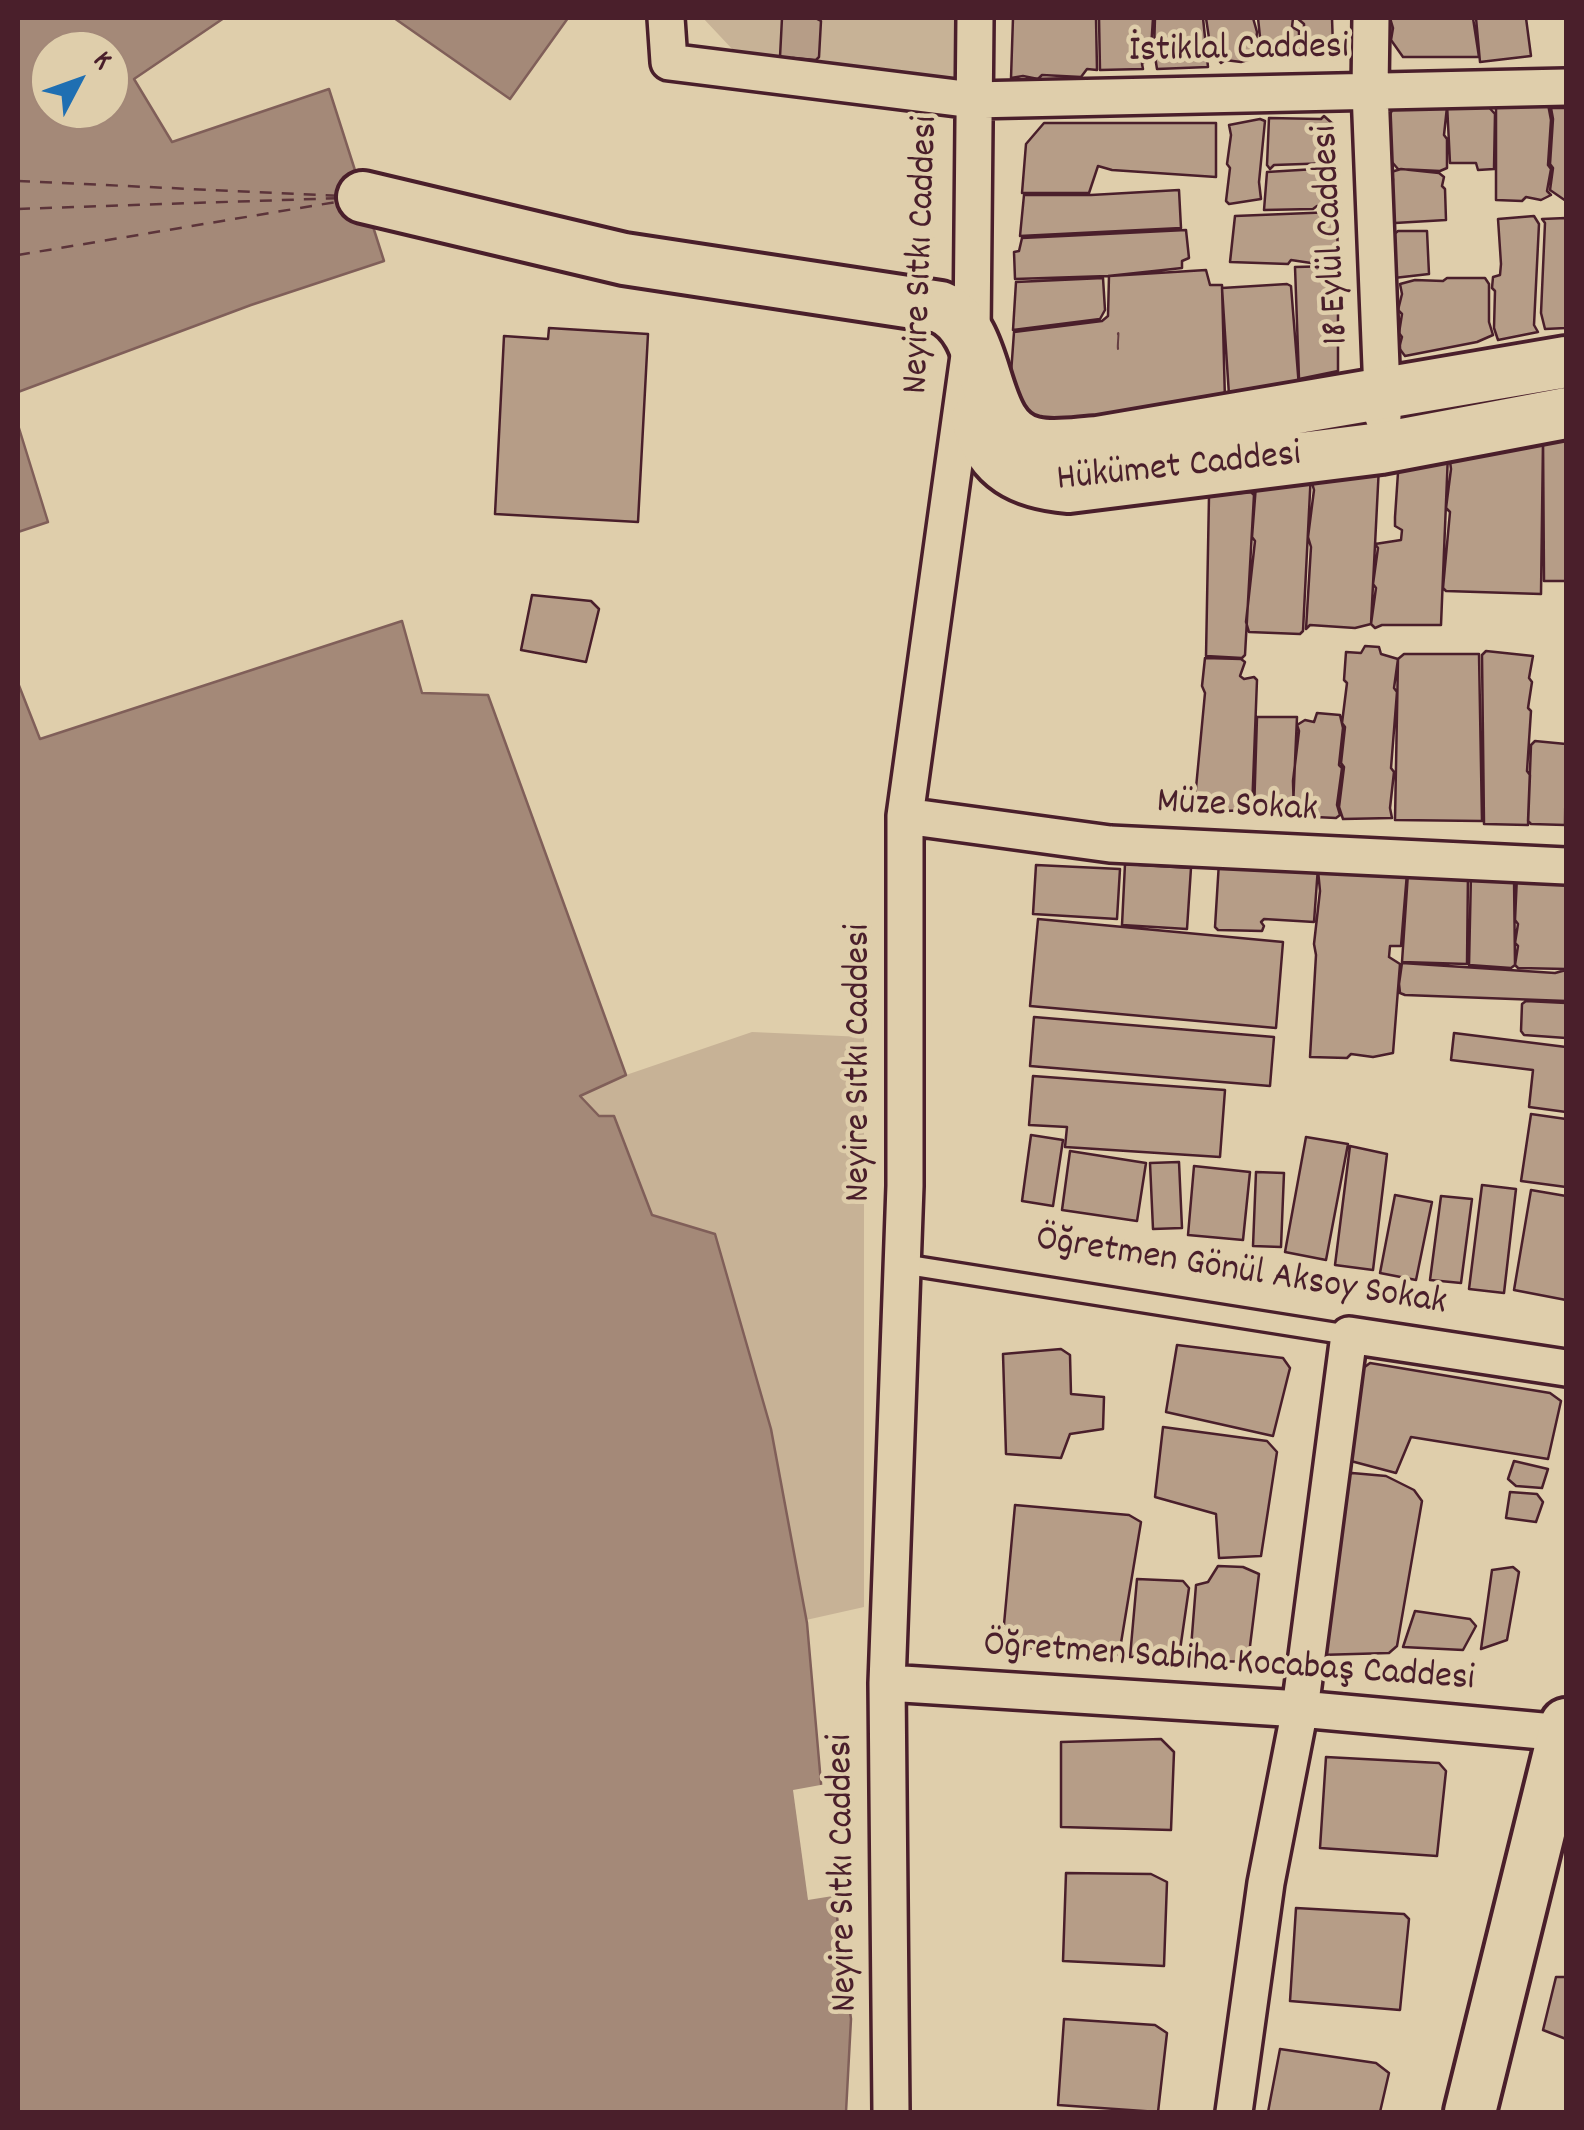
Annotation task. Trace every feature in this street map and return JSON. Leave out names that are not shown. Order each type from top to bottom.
[{"type":"main road","points":[[363,197],[624,259],[922,302],[950,310],[972,334]]},
{"type":"main road","name":"Hükümet Caddesi","points":[[972,334],[996,410],[1022,438],[1034,444],[1098,442],[1566,362]]},
{"type":"main road","name":"Hükümet Caddesi","points":[[972,334],[977,421],[982,434],[1004,466],[1040,486],[1085,486],[1381,448],[1566,414]]},
{"type":"main road","points":[[1470,2112],[1565,1728]]},
{"type":"street","name":"İstiklal Caddesi","points":[[666,18],[669,62],[973,100],[1566,88]]},
{"type":"street","name":"Neyire Sıtkı Caddesi","points":[[891,2112],[887,1683],[905,1186],[906,816],[972,334],[975,18]]},
{"type":"street","name":"18 Eylül Caddesi","points":[[1371,18],[1370,92],[1384,393],[1381,448]]},
{"type":"street","name":"Müze Sokak","points":[[906,816],[1110,844],[1566,866]]},
{"type":"street","name":"Öğretmen Gönül Aksoy Sokak","points":[[1350,1335],[1566,1368]]},
{"type":"street","points":[[1234,2112],[1266,1883],[1300,1709],[1350,1335]]},
{"type":"street","name":"Öğretmen Sabiha Kocabaş Caddesi","points":[[887,1683],[1565,1728]]},
{"type":"lane","name":"Öğretmen Gönül Aksoy Sokak","points":[[902,1264],[1350,1335]]},
{"type":"shaded area","points":[[18,18],[224,18],[134,79],[172,142],[329,89],[384,261],[251,305],[18,392]]},
{"type":"shaded area","points":[[394,18],[568,18],[510,99]]},
{"type":"shaded area","points":[[703,18],[954,18],[955,86],[762,65],[734,51]]},
{"type":"shaded area","points":[[18,425],[48,522],[18,532]]},
{"type":"shaded area","points":[[402,621],[422,693],[488,695],[626,1075],[580,1096],[599,1116],[614,1116],[652,1215],[715,1234],[771,1429],[807,1623],[825,1829],[851,2019],[846,2112],[18,2112],[18,683],[40,739]]},
{"type":"shaded area","points":[[752,1032],[864,1037],[864,1607],[806,1620],[792,1541],[652,1215],[614,1116],[599,1116],[579,1096],[626,1075]]},
{"type":"pier","points":[[826,1784],[839,1895],[808,1900],[793,1790]]},
{"type":"building","points":[[782,18],[821,21],[816,60],[780,57]]},
{"type":"building","points":[[1013,18],[1096,18],[1097,70],[1087,69],[1081,77],[1011,78]]},
{"type":"building","points":[[1099,18],[1153,18],[1154,59],[1146,60],[1143,69],[1100,70]]},
{"type":"building","points":[[1155,18],[1203,18],[1208,67],[1157,69]]},
{"type":"building","points":[[1206,18],[1253,18],[1258,57],[1221,63],[1216,57],[1211,59],[1206,50]]},
{"type":"building","points":[[1258,18],[1293,18],[1292,27],[1299,31],[1299,50],[1290,55],[1282,52],[1262,56]]},
{"type":"building","points":[[1297,18],[1332,18],[1333,47],[1328,55],[1304,55],[1304,24]]},
{"type":"building","points":[[1390,18],[1473,18],[1479,57],[1403,57],[1391,40]]},
{"type":"building","points":[[1476,18],[1526,18],[1531,56],[1480,62]]},
{"type":"building","points":[[1406,103],[1447,107],[1447,168],[1398,169],[1385,154],[1392,110]]},
{"type":"building","points":[[1485,103],[1495,114],[1494,169],[1478,170],[1476,163],[1450,163],[1447,104]]},
{"type":"building","points":[[1500,103],[1548,104],[1551,169],[1547,191],[1551,195],[1541,200],[1496,200],[1496,107]]},
{"type":"building","points":[[1551,108],[1566,108],[1566,201],[1550,190]]},
{"type":"building","points":[[1324,116],[1334,125],[1332,163],[1274,165],[1270,169],[1269,118]]},
{"type":"building","points":[[1265,121],[1261,199],[1229,204],[1229,125]]},
{"type":"building","points":[[1044,123],[1216,123],[1216,177],[1098,166],[1089,193],[1022,193],[1026,144]]},
{"type":"building","points":[[1332,168],[1337,172],[1335,204],[1329,209],[1317,206],[1264,210],[1267,172]]},
{"type":"building","points":[[1401,169],[1439,173],[1444,177],[1446,220],[1395,223],[1390,218],[1391,172]]},
{"type":"building","points":[[1179,190],[1181,228],[1020,236],[1024,195]]},
{"type":"building","points":[[1334,212],[1338,219],[1337,260],[1333,263],[1230,262],[1235,216]]},
{"type":"building","points":[[1534,216],[1539,224],[1534,325],[1538,332],[1498,340],[1492,288],[1501,264],[1498,219]]},
{"type":"building","points":[[1566,218],[1566,328],[1545,329],[1541,313],[1545,223],[1542,219]]},
{"type":"building","points":[[1186,230],[1189,258],[1182,261],[1182,268],[1108,276],[1015,279],[1014,252],[1019,251],[1022,238]]},
{"type":"building","points":[[1398,231],[1427,231],[1429,274],[1394,278],[1391,275],[1393,235]]},
{"type":"building","points":[[1335,266],[1338,371],[1299,379],[1295,267]]},
{"type":"building","points":[[1206,270],[1210,285],[1222,285],[1225,401],[1021,429],[1008,415],[1014,332],[1102,321],[1108,316],[1109,276]]},
{"type":"building","points":[[1103,278],[1105,310],[1100,319],[1013,330],[1016,282]]},
{"type":"building","points":[[1485,278],[1489,284],[1493,335],[1477,342],[1405,356],[1399,348],[1400,284]]},
{"type":"building","points":[[1291,286],[1299,387],[1229,395],[1222,288]]},
{"type":"building","points":[[549,328],[648,334],[638,522],[495,514],[504,336],[548,339]]},
{"type":"building","points":[[1566,432],[1566,581],[1544,581],[1543,437]]},
{"type":"building","points":[[1543,441],[1541,594],[1446,591],[1443,588],[1450,512],[1446,508],[1449,454]]},
{"type":"building","points":[[1448,454],[1441,625],[1375,628],[1371,624],[1378,548],[1375,544],[1401,540],[1402,530],[1395,526],[1399,458]]},
{"type":"building","points":[[1379,466],[1371,624],[1355,628],[1310,625],[1306,629],[1311,547],[1308,537],[1314,490],[1311,479]]},
{"type":"building","points":[[1311,472],[1303,631],[1249,632],[1246,622],[1255,541],[1252,537],[1256,485]]},
{"type":"building","points":[[1251,492],[1254,495],[1245,655],[1206,656],[1209,496]]},
{"type":"building","points":[[532,595],[591,601],[599,609],[586,662],[521,650]]},
{"type":"building","points":[[1365,646],[1379,647],[1381,654],[1398,659],[1392,818],[1343,819],[1339,807],[1344,767],[1341,763],[1346,652],[1361,653]]},
{"type":"building","points":[[1486,651],[1533,656],[1528,708],[1528,825],[1484,824],[1482,655]]},
{"type":"building","points":[[1404,654],[1479,654],[1482,821],[1395,820],[1398,659]]},
{"type":"building","points":[[1205,658],[1241,659],[1245,662],[1240,676],[1257,680],[1252,810],[1194,809]]},
{"type":"building","points":[[1317,713],[1340,715],[1343,728],[1337,805],[1340,815],[1336,818],[1294,816],[1297,725],[1305,720],[1314,722]]},
{"type":"building","points":[[1257,717],[1297,717],[1293,807],[1280,812],[1254,812]]},
{"type":"building","points":[[1535,741],[1566,744],[1565,825],[1528,821],[1531,745]]},
{"type":"building","points":[[1219,862],[1318,867],[1314,922],[1264,919],[1262,931],[1218,930],[1215,927]]},
{"type":"building","points":[[1125,864],[1191,868],[1187,929],[1122,925]]},
{"type":"building","points":[[1036,865],[1120,869],[1117,919],[1033,914]]},
{"type":"building","points":[[1318,870],[1407,873],[1401,946],[1390,946],[1389,957],[1400,964],[1393,1053],[1373,1057],[1310,1057]]},
{"type":"building","points":[[1408,873],[1468,873],[1467,964],[1402,962]]},
{"type":"building","points":[[1471,874],[1514,876],[1515,965],[1511,968],[1469,965]]},
{"type":"building","points":[[1517,876],[1566,878],[1566,969],[1515,965]]},
{"type":"building","points":[[1038,919],[1283,942],[1276,1028],[1030,1006]]},
{"type":"building","points":[[1402,963],[1555,973],[1566,970],[1566,1001],[1405,995],[1400,993],[1399,984]]},
{"type":"building","points":[[1566,1003],[1566,1038],[1524,1035],[1522,1004]]},
{"type":"building","points":[[1034,1017],[1274,1037],[1270,1086],[1030,1066]]},
{"type":"building","points":[[1454,1033],[1566,1047],[1566,1112],[1529,1107],[1533,1070],[1451,1060]]},
{"type":"building","points":[[1033,1076],[1225,1090],[1220,1157],[1065,1147],[1067,1127],[1029,1125]]},
{"type":"building","points":[[1531,1114],[1566,1119],[1566,1187],[1521,1181]]},
{"type":"building","points":[[1031,1135],[1063,1140],[1053,1206],[1022,1201]]},
{"type":"building","points":[[1306,1137],[1348,1144],[1326,1260],[1285,1252]]},
{"type":"building","points":[[1350,1146],[1387,1154],[1373,1270],[1335,1265]]},
{"type":"building","points":[[1070,1151],[1146,1163],[1137,1221],[1062,1210]]},
{"type":"building","points":[[1179,1162],[1182,1228],[1153,1229],[1150,1163]]},
{"type":"building","points":[[1194,1166],[1250,1172],[1243,1240],[1188,1235]]},
{"type":"building","points":[[1256,1172],[1284,1173],[1281,1247],[1253,1246]]},
{"type":"building","points":[[1482,1185],[1516,1189],[1504,1293],[1469,1289]]},
{"type":"building","points":[[1531,1190],[1566,1196],[1566,1300],[1514,1290]]},
{"type":"building","points":[[1395,1195],[1432,1202],[1416,1280],[1380,1273]]},
{"type":"building","points":[[1441,1196],[1472,1199],[1461,1283],[1430,1280]]},
{"type":"building","points":[[1177,1345],[1283,1358],[1290,1368],[1273,1436],[1166,1412]]},
{"type":"building","points":[[1061,1349],[1070,1355],[1071,1394],[1104,1397],[1103,1429],[1070,1434],[1061,1458],[1006,1454],[1003,1354]]},
{"type":"building","points":[[1370,1363],[1550,1393],[1561,1401],[1548,1459],[1411,1437],[1396,1473],[1347,1460],[1362,1369]]},
{"type":"building","points":[[1163,1427],[1267,1441],[1277,1452],[1261,1556],[1219,1558],[1216,1514],[1155,1497]]},
{"type":"building","points":[[1514,1461],[1548,1469],[1542,1488],[1516,1486],[1508,1479]]},
{"type":"building","points":[[1352,1473],[1386,1476],[1414,1490],[1422,1501],[1397,1646],[1389,1653],[1319,1655],[1344,1478]]},
{"type":"building","points":[[1510,1492],[1537,1494],[1543,1502],[1536,1522],[1506,1518]]},
{"type":"building","points":[[1015,1505],[1129,1515],[1141,1522],[1119,1655],[1002,1646]]},
{"type":"building","points":[[1218,1566],[1243,1567],[1259,1574],[1248,1662],[1190,1660],[1196,1585],[1208,1582]]},
{"type":"building","points":[[1513,1567],[1519,1572],[1507,1640],[1481,1649],[1492,1570]]},
{"type":"building","points":[[1137,1579],[1183,1581],[1189,1588],[1179,1657],[1130,1657]]},
{"type":"building","points":[[1415,1611],[1470,1619],[1476,1626],[1463,1650],[1403,1647]]},
{"type":"building","points":[[1161,1739],[1174,1752],[1171,1830],[1061,1827],[1061,1742]]},
{"type":"building","points":[[1326,1757],[1439,1763],[1446,1771],[1437,1856],[1320,1848]]},
{"type":"building","points":[[1066,1873],[1151,1874],[1167,1882],[1164,1966],[1063,1961]]},
{"type":"building","points":[[1296,1908],[1404,1914],[1409,1919],[1400,2010],[1290,2001]]},
{"type":"building","points":[[1556,1977],[1566,1977],[1566,2039],[1543,2030]]},
{"type":"building","points":[[1064,2019],[1155,2025],[1167,2033],[1158,2112],[1058,2105]]},
{"type":"building","points":[[1280,2049],[1376,2063],[1389,2073],[1380,2112],[1268,2112]]},
{"type":"ferry route","points":[[18,181],[342,196]]},
{"type":"ferry route","points":[[18,209],[342,198]]},
{"type":"ferry route","points":[[18,255],[342,201]]}]
